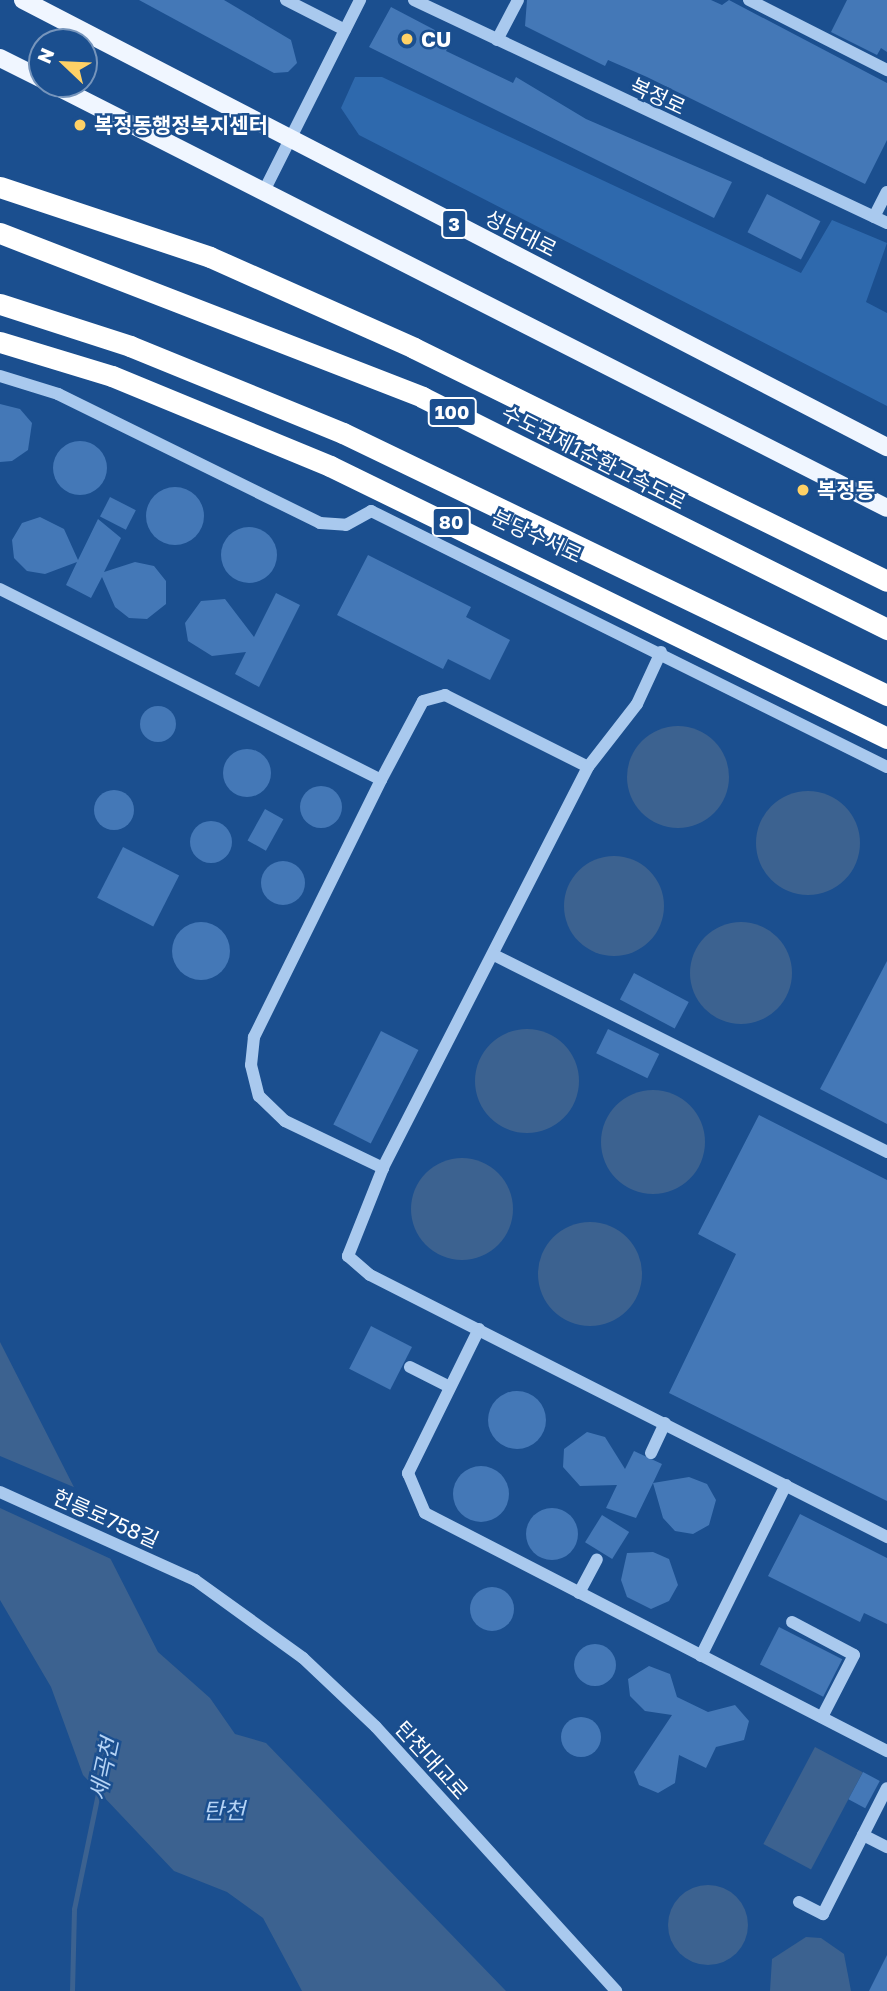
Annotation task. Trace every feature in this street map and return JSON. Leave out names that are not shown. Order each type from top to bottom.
[{"type":"highway","name":"수도권제1순환고속도로","points":[[0,187],[210,257],[414,348],[887,581]]},
{"type":"highway","name":"수도권제1순환고속도로","points":[[0,233],[422,397],[887,629]]},
{"type":"highway","name":"분당수서로","points":[[0,304],[130,346],[343,433],[887,695]]},
{"type":"highway","name":"분당수서로","points":[[0,342],[112,376],[330,466],[887,738]]},
{"type":"main road","name":"성남대로","points":[[23,0],[887,447]]},
{"type":"main road","points":[[0,58],[28,72]]},
{"type":"main road","points":[[79,98],[887,508]]},
{"type":"street","points":[[286,0],[345,30]]},
{"type":"street","points":[[264,191],[360,0]]},
{"type":"street","name":"복정로","points":[[414,0],[887,223]]},
{"type":"street","points":[[497,40],[518,0]]},
{"type":"street","points":[[749,0],[887,70]]},
{"type":"street","points":[[874,217],[887,192]]},
{"type":"street","points":[[0,376],[58,394],[320,523],[346,525],[371,511],[661,652],[887,767]]},
{"type":"street","points":[[0,589],[381,780]]},
{"type":"street","points":[[661,652],[637,704],[588,767],[383,1168],[348,1256],[356,1267],[887,1537]]},
{"type":"street","points":[[383,1168],[285,1121],[259,1096],[251,1065],[254,1037],[381,780],[422,701],[445,695],[588,767]]},
{"type":"street","points":[[494,955],[887,1152]]},
{"type":"street","points":[[479,1329],[448,1386],[408,1473],[415,1499],[441,1524],[887,1751]]},
{"type":"street","points":[[410,1367],[448,1386]]},
{"type":"street","points":[[651,1453],[665,1423]]},
{"type":"street","points":[[701,1656],[786,1485]]},
{"type":"street","name":"헌릉로758길","points":[[0,1492],[195,1580]]},
{"type":"street","points":[[579,1593],[597,1559]]},
{"type":"street","name":"탄천대교로","points":[[195,1580],[303,1658],[376,1727],[616,1991]]},
{"type":"street","points":[[792,1622],[854,1655],[822,1717]]},
{"type":"street","points":[[799,1902],[823,1914],[887,1788]]},
{"type":"street","points":[[863,1835],[887,1847]]},
{"type":"shaded area","points":[[355,77],[382,77],[801,273],[832,220],[887,243],[866,302],[887,313],[887,406],[359,135],[341,108]]},
{"type":"water","points":[[678,726],[698,730],[714,741],[725,757],[729,777],[725,797],[714,813],[698,824],[678,828],[658,824],[642,813],[631,797],[627,777],[631,757],[642,741],[658,730]]},
{"type":"water","points":[[808,791],[828,795],[845,806],[856,823],[860,843],[856,863],[845,880],[828,891],[808,895],[788,891],[771,880],[760,863],[756,843],[760,823],[771,806],[788,795]]},
{"type":"water","points":[[614,856],[642,864],[656,878],[664,906],[656,934],[642,948],[614,956],[586,948],[572,934],[564,906],[572,878],[586,864]]},
{"type":"water","points":[[741,922],[761,926],[777,937],[788,953],[792,973],[788,993],[777,1009],[761,1020],[741,1024],[721,1020],[705,1009],[694,993],[690,973],[694,953],[705,937],[721,926]]},
{"type":"water","points":[[527,1029],[547,1033],[564,1044],[575,1061],[579,1081],[575,1101],[564,1118],[547,1129],[527,1133],[507,1129],[490,1118],[479,1101],[475,1081],[479,1061],[490,1044],[507,1033]]},
{"type":"water","points":[[653,1090],[673,1094],[690,1105],[701,1122],[705,1142],[701,1162],[690,1179],[673,1190],[653,1194],[633,1190],[616,1179],[605,1162],[601,1142],[605,1122],[616,1105],[633,1094]]},
{"type":"water","points":[[462,1158],[482,1162],[498,1173],[509,1189],[513,1209],[509,1229],[498,1245],[482,1256],[462,1260],[442,1256],[426,1245],[415,1229],[411,1209],[415,1189],[426,1173],[442,1162]]},
{"type":"water","points":[[590,1222],[610,1226],[627,1237],[638,1254],[642,1274],[638,1294],[627,1311],[610,1322],[590,1326],[570,1322],[553,1311],[542,1294],[538,1274],[542,1254],[553,1237],[570,1226]]},
{"type":"water","name":"탄천","points":[[0,1342],[158,1652],[210,1698],[235,1734],[266,1743],[506,1991],[302,1991],[263,1918],[227,1892],[174,1871],[83,1775],[51,1687],[0,1600]]},
{"type":"water","points":[[815,1747],[863,1772],[811,1869],[763,1844]]},
{"type":"water","points":[[700,1885],[716,1885],[737,1896],[748,1917],[748,1933],[737,1954],[716,1965],[700,1965],[686,1959],[674,1947],[668,1933],[668,1917],[674,1903],[686,1891]]},
{"type":"water","points":[[806,1937],[821,1938],[844,1954],[851,1991],[770,1991],[772,1959]]},
{"type":"pier","points":[[0,1456],[76,1488],[111,1559],[0,1508]]},
{"type":"building","points":[[139,0],[224,0],[291,40],[297,63],[288,72],[274,73]]},
{"type":"building","points":[[527,0],[711,0],[722,5],[729,0],[887,83],[887,140],[865,184],[647,77],[608,60],[605,66],[525,26]]},
{"type":"building","points":[[847,0],[887,0],[887,52],[881,48],[877,55],[831,32]]},
{"type":"building","points":[[391,7],[452,39],[446,51],[513,83],[516,77],[586,119],[732,182],[714,218],[369,47]]},
{"type":"building","points":[[767,194],[820,221],[801,260],[747,232]]},
{"type":"building","points":[[0,404],[20,409],[32,423],[28,450],[12,461],[0,462]]},
{"type":"building","points":[[85,441],[95,445],[103,453],[107,468],[103,483],[95,491],[75,495],[65,491],[57,483],[53,463],[57,453],[65,445]]},
{"type":"building","points":[[175,487],[191,492],[199,500],[204,516],[199,532],[191,540],[175,545],[159,540],[151,532],[146,516],[151,500],[159,492]]},
{"type":"building","points":[[110,497],[136,510],[126,530],[100,517]]},
{"type":"building","points":[[40,517],[64,529],[78,560],[98,519],[121,538],[104,572],[135,562],[154,566],[166,581],[166,604],[147,619],[129,618],[115,607],[102,577],[91,598],[66,585],[77,562],[45,574],[27,571],[14,558],[12,540],[22,523]]},
{"type":"building","points":[[244,527],[254,527],[269,535],[275,544],[275,566],[269,575],[254,583],[244,583],[226,571],[221,560],[221,550],[233,532]]},
{"type":"building","points":[[368,555],[471,607],[466,617],[510,640],[490,680],[448,659],[443,669],[337,615]]},
{"type":"building","points":[[276,593],[300,605],[259,687],[235,674],[246,652],[212,656],[188,641],[185,623],[201,601],[225,599],[254,637]]},
{"type":"building","points":[[158,706],[170,712],[176,724],[170,736],[158,742],[146,736],[140,724],[146,712]]},
{"type":"building","points":[[247,749],[264,756],[271,773],[264,790],[247,797],[230,790],[223,773],[230,756]]},
{"type":"building","points":[[321,786],[336,792],[342,807],[336,822],[321,828],[306,822],[300,807],[306,792]]},
{"type":"building","points":[[114,790],[122,791],[128,796],[133,802],[133,818],[128,824],[122,829],[114,830],[106,829],[100,824],[95,818],[94,810],[95,802],[100,796],[106,791]]},
{"type":"building","points":[[265,809],[283,819],[266,851],[248,840]]},
{"type":"building","points":[[211,821],[226,827],[232,842],[226,857],[211,863],[196,857],[190,842],[196,827]]},
{"type":"building","points":[[123,847],[179,876],[153,926],[97,898]]},
{"type":"building","points":[[283,861],[292,862],[299,867],[304,874],[304,892],[299,899],[292,904],[283,905],[274,904],[267,899],[262,892],[261,883],[262,874],[267,867],[274,862]]},
{"type":"building","points":[[195,922],[207,922],[222,930],[230,945],[230,957],[222,972],[207,980],[195,980],[180,972],[172,957],[172,945],[180,930]]},
{"type":"building","points":[[887,961],[887,1124],[820,1089]]},
{"type":"building","points":[[634,973],[689,1002],[675,1029],[620,999]]},
{"type":"building","points":[[608,1029],[659,1054],[647,1078],[596,1053]]},
{"type":"building","points":[[381,1031],[418,1050],[371,1144],[333,1125]]},
{"type":"building","points":[[759,1115],[887,1180],[887,1501],[669,1393],[736,1254],[698,1234]]},
{"type":"building","points":[[371,1326],[412,1347],[390,1390],[349,1369]]},
{"type":"building","points":[[511,1391],[523,1391],[538,1399],[546,1414],[546,1426],[538,1441],[523,1449],[511,1449],[496,1441],[488,1426],[488,1414],[496,1399]]},
{"type":"building","points":[[587,1432],[605,1437],[625,1469],[634,1451],[662,1464],[636,1518],[606,1508],[617,1485],[580,1486],[563,1467],[564,1449]]},
{"type":"building","points":[[475,1466],[487,1466],[497,1470],[505,1478],[509,1494],[505,1510],[497,1518],[487,1522],[475,1522],[465,1518],[457,1510],[453,1500],[453,1488],[457,1478],[465,1470]]},
{"type":"building","points":[[689,1477],[707,1484],[716,1500],[709,1525],[693,1534],[675,1531],[663,1518],[653,1483]]},
{"type":"building","points":[[552,1508],[571,1515],[578,1534],[571,1553],[552,1560],[533,1553],[526,1534],[533,1515]]},
{"type":"building","points":[[800,1514],[887,1558],[887,1624],[864,1613],[860,1622],[768,1576]]},
{"type":"building","points":[[602,1515],[629,1532],[612,1559],[585,1542]]},
{"type":"building","points":[[653,1552],[669,1559],[678,1585],[669,1601],[651,1609],[627,1597],[621,1580],[627,1553]]},
{"type":"building","points":[[492,1587],[507,1594],[514,1609],[507,1624],[492,1631],[477,1624],[470,1609],[477,1594]]},
{"type":"building","points":[[779,1627],[842,1659],[823,1697],[760,1664]]},
{"type":"building","points":[[595,1644],[610,1650],[616,1665],[610,1680],[595,1686],[580,1680],[574,1665],[580,1650]]},
{"type":"building","points":[[649,1666],[670,1674],[677,1697],[708,1712],[735,1705],[749,1721],[744,1740],[716,1747],[706,1768],[679,1755],[675,1783],[658,1793],[639,1785],[634,1772],[672,1715],[645,1711],[630,1696],[628,1679]]},
{"type":"building","points":[[581,1717],[589,1718],[595,1723],[600,1729],[600,1745],[595,1751],[589,1756],[581,1757],[573,1756],[567,1751],[562,1745],[561,1737],[562,1729],[567,1723],[573,1718]]},
{"type":"building","points":[[863,1772],[880,1781],[865,1808],[848,1799]]},
{"type":"building","points":[[887,1955],[887,1991],[869,1991]]},
{"type":"waterway","name":"세곡천","points":[[72,1991],[74,1909],[100,1783]]},
{"type":"place","name":"CU","points":[[407,39]]},
{"type":"place","name":"복정동행정복지센터","points":[[80,125]]},
{"type":"place","name":"복정동","points":[[803,490]]}]
